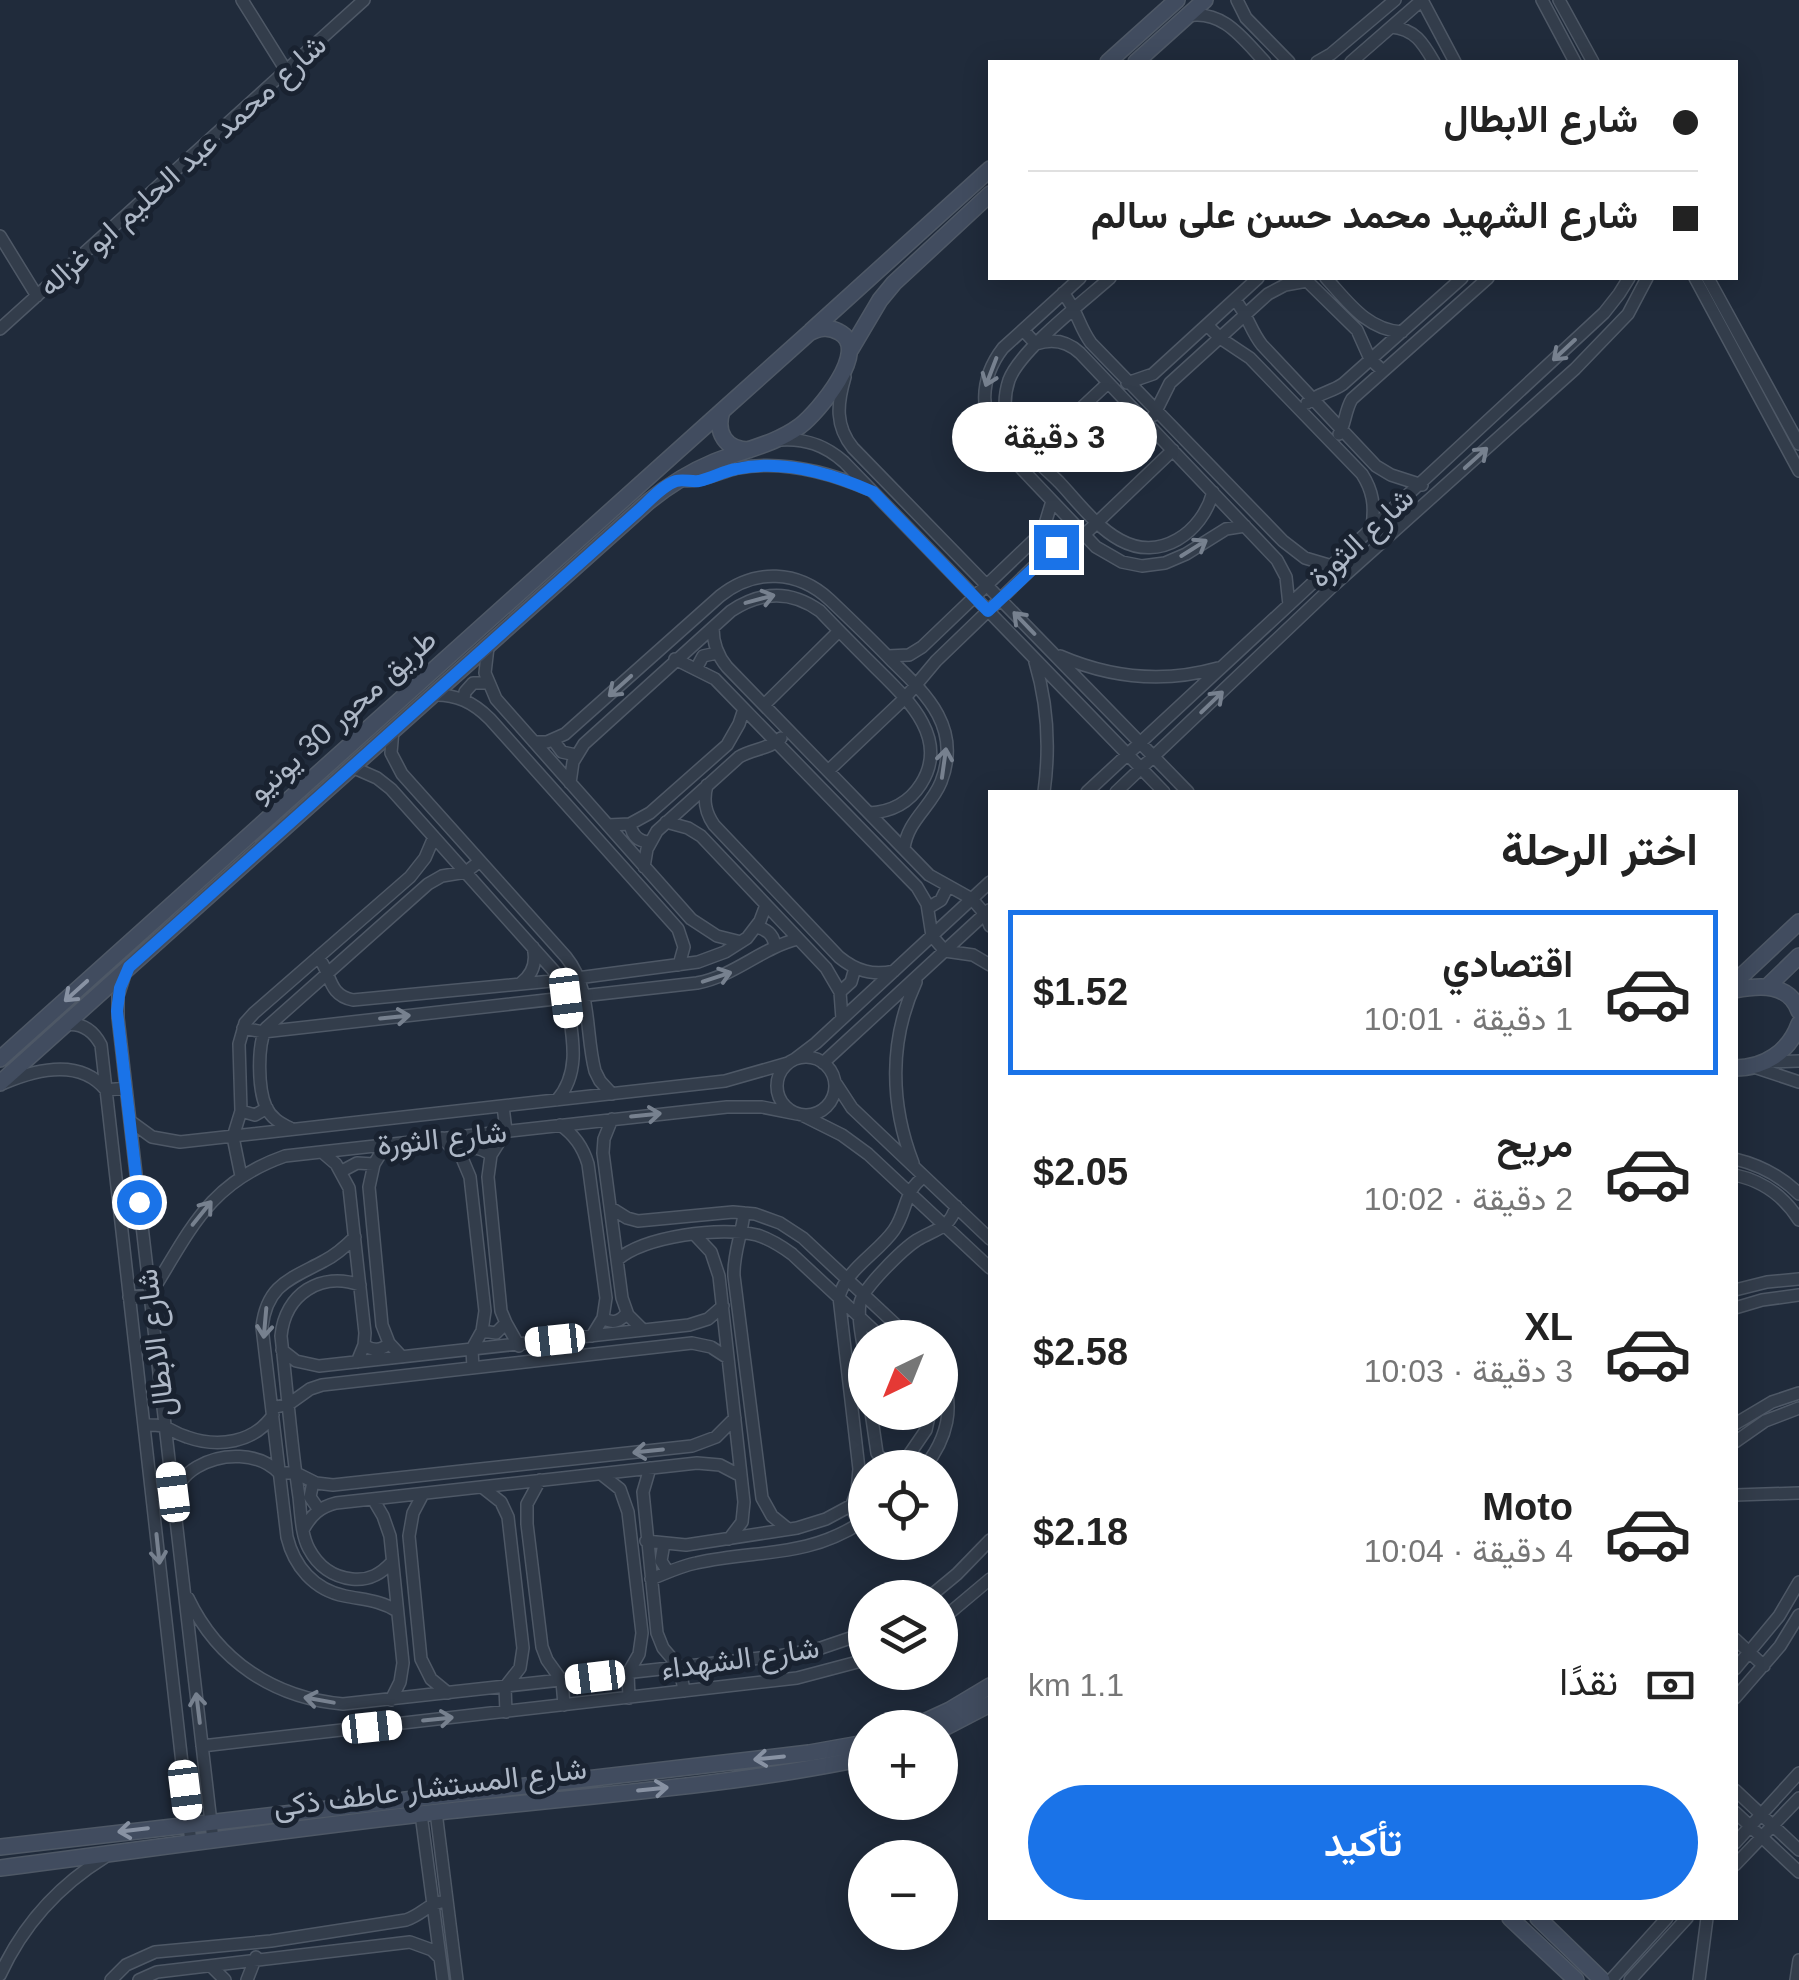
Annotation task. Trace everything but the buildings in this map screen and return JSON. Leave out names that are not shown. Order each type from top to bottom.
[{"type":"street","points":[[242,0],[287,72]]},
{"type":"street","name":"شارع محمد عبد الحليم ابو غزاله","points":[[0,329],[364,0]]},
{"type":"street","points":[[1110,60],[1177,0]]},
{"type":"street","points":[[1151,54],[1204,0]]},
{"type":"street","points":[[1237,0],[1252,24],[1287,60]]},
{"type":"street","points":[[1320,60],[1395,0]]},
{"type":"street","points":[[1353,60],[1422,0],[1454,60]]},
{"type":"street","points":[[1542,0],[1575,60]]},
{"type":"street","points":[[1559,0],[1592,60]]},
{"type":"street","points":[[1187,16],[1212,16],[1228,24],[1263,60]]},
{"type":"street","points":[[1376,17],[1389,29],[1404,29],[1416,35],[1433,60]]},
{"type":"street","points":[[1558,30],[1571,22]]},
{"type":"street","points":[[1240,36],[1252,24]]},
{"type":"street","points":[[809,333],[988,171]]},
{"type":"street","points":[[848,356],[894,283],[988,196]]},
{"type":"street","points":[[0,236],[37,296]]},
{"type":"street","points":[[1078,280],[1022,330],[995,358],[989,370],[984,397],[988,423],[1001,447],[1096,547],[1132,565],[1176,560],[1226,529],[1245,526]]},
{"type":"street","points":[[1108,280],[1016,366],[1005,396],[1010,427],[1026,450],[1109,533],[1128,544],[1161,546],[1182,538],[1197,525],[1213,492]]},
{"type":"street","points":[[1010,456],[1026,450],[1113,388],[1154,374],[1256,280]]},
{"type":"street","points":[[1146,422],[1157,412],[1170,383],[1278,288],[1302,280]]},
{"type":"street","points":[[1307,280],[1357,330],[1370,359],[1383,371]]},
{"type":"street","points":[[1328,280],[1370,322],[1402,332]]},
{"type":"street","points":[[1331,442],[1342,430],[1352,400],[1486,280]]},
{"type":"street","name":"شارع الثورة","points":[[1090,790],[1604,313],[1627,280]]},
{"type":"street","name":"شارع الثورة","points":[[1118,790],[1588,355],[1628,314],[1647,280]]},
{"type":"street","points":[[1696,280],[1799,471]]},
{"type":"street","points":[[1709,280],[1799,444]]},
{"type":"street","points":[[1300,410],[1312,398],[1337,388],[1402,332],[1449,284]]},
{"type":"street","points":[[1063,294],[1076,308],[1086,336],[1289,548],[1314,562],[1332,566]]},
{"type":"street","points":[[1234,300],[1247,314],[1257,340],[1383,471],[1420,482],[1434,496]]},
{"type":"street","points":[[1207,325],[1250,358],[1368,482],[1374,501],[1372,528],[1384,541]]},
{"type":"street","points":[[809,333],[821,328],[834,330],[850,342],[838,409],[848,442],[1186,790]]},
{"type":"street","points":[[1022,330],[1036,344]]},
{"type":"street","name":"طريق محور 30 يونيو","points":[[0,1060],[809,333]]},
{"type":"street","points":[[1036,344],[1052,340],[1068,344],[1080,353],[1282,568],[1289,605]]},
{"type":"street","name":"طريق محور 30 يونيو","points":[[0,1084],[639,510],[678,480],[775,441],[804,422],[834,388],[848,356]]},
{"type":"street","points":[[722,412],[719,426],[724,439],[735,448],[749,450]]},
{"type":"street","points":[[775,441],[803,440],[830,450],[1162,790]]},
{"type":"street","points":[[828,771],[906,698],[936,661],[1049,552],[1084,534],[1172,450]]},
{"type":"street","points":[[1193,472],[1204,460]]},
{"type":"street","points":[[678,480],[694,482],[736,469],[778,466],[822,473],[873,492]]},
{"type":"street","points":[[888,656],[916,651],[987,585],[1036,538],[1052,501]]},
{"type":"street","points":[[534,742],[554,740],[565,734],[728,590],[747,580],[788,577],[822,592],[926,695],[940,716],[946,763],[937,791],[910,827],[904,849]]},
{"type":"street","points":[[570,783],[571,768],[584,744],[718,624],[749,601],[778,594],[812,606],[839,631],[906,698],[928,735],[928,769],[917,790],[892,808],[869,813]]},
{"type":"street","points":[[710,605],[718,624],[717,653],[728,667],[929,875],[972,899],[988,915]]},
{"type":"street","points":[[764,704],[839,631]]},
{"type":"street","points":[[856,648],[867,636]]},
{"type":"street","points":[[488,645],[484,664],[496,700],[696,924],[717,936],[741,942]]},
{"type":"street","points":[[663,647],[676,661],[715,679],[917,887],[928,908],[932,936],[945,950],[974,955],[988,964]]},
{"type":"street","points":[[1052,652],[1092,668],[1134,676],[1178,676],[1222,667]]},
{"type":"street","points":[[696,668],[703,656],[717,653]]},
{"type":"street","points":[[1034,658],[1047,722],[1044,790]]},
{"type":"street","points":[[464,699],[472,683],[487,682]]},
{"type":"street","points":[[433,695],[464,699],[482,711],[674,924],[684,940],[679,965]]},
{"type":"street","points":[[644,866],[650,842],[666,822],[739,757],[744,741],[744,709]]},
{"type":"street","points":[[393,730],[390,745],[402,774],[566,957],[580,978],[595,1071],[612,1094]]},
{"type":"street","points":[[608,825],[630,824],[650,813],[721,750],[744,741],[776,743],[789,731]]},
{"type":"street","points":[[554,740],[562,752],[576,756]]},
{"type":"street","points":[[377,778],[383,766],[394,760]]},
{"type":"street","points":[[352,767],[392,789],[562,980],[574,1066],[569,1084],[558,1100]]},
{"type":"street","points":[[708,786],[706,810],[714,825],[839,957],[855,968],[874,973],[894,971]]},
{"type":"street","points":[[688,828],[694,816],[706,810]]},
{"type":"street","points":[[666,822],[701,836],[832,976],[840,992],[842,1019]]},
{"type":"street","points":[[630,824],[634,836],[650,842]]},
{"type":"street","points":[[241,1176],[233,1137],[242,1110],[239,1044],[243,1028],[254,1013],[410,876],[423,861],[434,837]]},
{"type":"street","points":[[423,861],[434,865],[438,878]]},
{"type":"street","points":[[294,1130],[279,1123],[266,1108],[259,1048],[263,1032],[422,889],[438,878],[466,872],[480,861]]},
{"type":"street","name":"شارع الثورة","points":[[130,1121],[152,1137],[170,1142],[725,1081],[792,1061],[988,884]]},
{"type":"street","points":[[928,908],[941,900],[948,886]]},
{"type":"street","points":[[243,1028],[263,1032],[340,1010],[360,1000],[679,965],[716,956],[741,942],[756,927],[766,905]]},
{"type":"street","points":[[824,1063],[945,950],[988,917]]},
{"type":"street","points":[[684,940],[696,924]]},
{"type":"street","points":[[756,927],[771,935],[775,947]]},
{"type":"street","points":[[1766,987],[1799,954],[1786,944],[1793,928]]},
{"type":"street","points":[[1738,979],[1793,928]]},
{"type":"street","points":[[340,1010],[566,998],[710,980],[798,939]]},
{"type":"street","points":[[520,984],[534,965],[533,947]]},
{"type":"street","points":[[318,957],[328,972],[340,1010]]},
{"type":"street","name":"شارع الابطال","points":[[129,967],[117,1003],[213,1840]]},
{"type":"street","points":[[840,992],[851,982],[855,968]]},
{"type":"street","points":[[859,1450],[838,1297],[848,1279],[892,1233],[919,1172],[899,1120],[895,1070],[902,1020],[920,974]]},
{"type":"street","points":[[1738,990],[1766,987],[1784,991],[1799,1011]]},
{"type":"street","name":"شارع الابطال","points":[[64,1025],[81,1025],[98,1039],[106,1090],[191,1843]]},
{"type":"street","points":[[1760,1064],[1786,1048],[1799,1028]]},
{"type":"street","points":[[835,1082],[834,1095],[827,1107],[816,1114],[799,1114],[780,1101],[777,1088],[780,1074],[792,1061],[810,1058],[824,1063],[852,1108],[988,1237]]},
{"type":"street","points":[[1738,1068],[1799,1061]]},
{"type":"street","points":[[1760,1064],[1799,1082]]},
{"type":"street","points":[[0,1084],[31,1073],[61,1069],[90,1075],[106,1090],[126,1088]]},
{"type":"street","points":[[503,1106],[506,1131],[491,1156],[488,1177],[502,1311],[519,1344],[520,1363]]},
{"type":"street","name":"شارع الثورة","points":[[150,1294],[202,1211],[241,1176],[285,1156],[727,1106],[799,1114],[851,1141],[988,1266]]},
{"type":"street","points":[[242,1110],[255,1115],[266,1108]]},
{"type":"street","points":[[612,1119],[603,1144],[622,1298],[627,1312],[643,1330]]},
{"type":"street","points":[[560,1125],[580,1144],[588,1164],[606,1298],[603,1318],[592,1336]]},
{"type":"street","points":[[442,1138],[458,1152],[470,1178],[485,1311],[482,1332],[472,1349],[473,1368]]},
{"type":"street","points":[[580,1144],[592,1139],[603,1144]]},
{"type":"street","points":[[386,1145],[374,1164],[369,1187],[382,1325],[389,1343],[402,1356]]},
{"type":"street","points":[[458,1152],[473,1148],[491,1156]]},
{"type":"street","points":[[322,1152],[342,1171],[349,1188],[364,1345],[357,1362]]},
{"type":"street","points":[[1738,1160],[1769,1170],[1799,1194]]},
{"type":"street","points":[[342,1171],[357,1163],[374,1164]]},
{"type":"street","points":[[1738,1176],[1777,1193],[1799,1220]]},
{"type":"street","points":[[860,1320],[864,1294],[914,1242],[945,1226],[956,1206]]},
{"type":"street","points":[[611,1208],[638,1221],[722,1213],[768,1218],[792,1230],[891,1320]]},
{"type":"street","points":[[744,1213],[734,1276],[762,1498],[777,1521],[788,1529]]},
{"type":"street","points":[[668,1219],[670,1239]]},
{"type":"street","points":[[617,1260],[642,1244],[742,1232],[782,1246],[864,1320]]},
{"type":"street","points":[[695,1235],[711,1252],[718,1268],[723,1306],[744,1516],[729,1538]]},
{"type":"street","points":[[355,1237],[336,1254],[285,1280],[266,1308],[262,1326],[286,1537],[306,1575],[322,1587],[377,1601],[398,1611]]},
{"type":"street","points":[[711,1252],[726,1247],[737,1249]]},
{"type":"street","points":[[314,1266],[321,1282]]},
{"type":"street","points":[[1738,1289],[1799,1279]]},
{"type":"street","points":[[360,1285],[337,1280],[321,1282],[301,1293],[288,1308],[281,1328],[296,1473],[308,1547],[317,1562],[331,1573],[356,1579],[374,1576],[392,1562]]},
{"type":"street","points":[[129,1297],[150,1294]]},
{"type":"street","points":[[1738,1307],[1799,1295]]},
{"type":"street","points":[[282,1350],[296,1361],[313,1366],[357,1362],[695,1324],[723,1306]]},
{"type":"street","points":[[603,1318],[614,1322],[627,1312]]},
{"type":"street","points":[[482,1332],[496,1334],[506,1324]]},
{"type":"street","points":[[695,1324],[698,1344]]},
{"type":"street","points":[[364,1345],[379,1349],[389,1343]]},
{"type":"street","points":[[144,1425],[165,1424],[191,1438],[228,1442],[254,1435],[272,1412],[316,1387],[698,1344],[728,1358]]},
{"type":"street","points":[[313,1366],[307,1378],[316,1387]]},
{"type":"street","points":[[1738,1422],[1772,1402],[1799,1392]]},
{"type":"street","points":[[1738,1440],[1764,1421],[1799,1408]]},
{"type":"street","points":[[304,1530],[319,1510],[336,1503],[697,1463],[716,1452],[724,1431],[735,1418]]},
{"type":"street","points":[[152,1495],[173,1492],[197,1467],[220,1458],[254,1458],[271,1464],[279,1473],[296,1473],[313,1482],[333,1485],[692,1446],[716,1452],[741,1476]]},
{"type":"street","points":[[650,1468],[643,1492],[659,1640],[680,1668],[684,1691]]},
{"type":"street","points":[[601,1474],[614,1482],[624,1496],[628,1512],[642,1633],[638,1654],[628,1673],[629,1698]]},
{"type":"street","points":[[540,1480],[527,1504],[526,1524],[542,1648],[562,1681],[564,1705]]},
{"type":"street","points":[[313,1482],[310,1497],[319,1510]]},
{"type":"street","points":[[482,1487],[501,1502],[510,1525],[522,1648],[520,1668],[504,1687],[506,1712]]},
{"type":"street","points":[[624,1496],[633,1490],[643,1492]]},
{"type":"street","points":[[1738,1495],[1799,1492]]},
{"type":"street","points":[[422,1494],[412,1514],[409,1536],[421,1659],[431,1678],[448,1694]]},
{"type":"street","points":[[372,1499],[386,1522],[398,1611],[402,1669],[398,1688],[390,1700]]},
{"type":"street","points":[[646,1540],[686,1546],[812,1524],[848,1508]]},
{"type":"street","points":[[744,1516],[758,1518],[768,1510]]},
{"type":"street","points":[[651,1579],[697,1562],[791,1551],[824,1542],[848,1529]]},
{"type":"street","points":[[949,1580],[988,1542]]},
{"type":"street","points":[[664,1543],[661,1560],[668,1572]]},
{"type":"street","points":[[354,1597],[356,1579]]},
{"type":"street","points":[[958,1605],[988,1581]]},
{"type":"street","points":[[1759,1671],[1740,1660],[1779,1616],[1799,1582]]},
{"type":"street","name":"شارع الشهداء","points":[[184,1587],[212,1638],[257,1677],[284,1691],[343,1704],[792,1654],[848,1639]]},
{"type":"street","points":[[1738,1695],[1780,1646],[1799,1615]]},
{"type":"street","name":"شارع الشهداء","points":[[202,1746],[797,1678],[848,1664]]},
{"type":"street","points":[[950,1710],[988,1687]]},
{"type":"street","points":[[369,1702],[372,1727]]},
{"type":"street","points":[[958,1721],[988,1705]]},
{"type":"street","name":"شارع المستشار عاطف ذكى","points":[[0,1847],[848,1745]]},
{"type":"street","name":"شارع المستشار عاطف ذكى","points":[[0,1868],[848,1761]]},
{"type":"street","points":[[1738,1840],[1799,1773]]},
{"type":"street","points":[[566,1781],[568,1798]]},
{"type":"street","points":[[1738,1793],[1799,1850]]},
{"type":"street","points":[[1738,1863],[1799,1798]]},
{"type":"street","points":[[429,1813],[447,1901],[457,1980]]},
{"type":"street","points":[[429,1813],[442,1980]]},
{"type":"street","points":[[1738,1815],[1799,1872]]},
{"type":"street","points":[[0,1975],[42,1909],[74,1878],[112,1853]]},
{"type":"street","points":[[111,1980],[126,1965],[156,1952],[384,1924],[415,1917],[433,1903],[447,1901]]},
{"type":"street","points":[[1512,1920],[1576,1980]]},
{"type":"street","points":[[1540,1920],[1602,1980]]},
{"type":"street","points":[[1611,1980],[1665,1920]]},
{"type":"street","points":[[1630,1980],[1685,1920]]},
{"type":"street","points":[[1699,1980],[1707,1920]]},
{"type":"street","points":[[384,1924],[387,1944]]},
{"type":"street","points":[[247,1980],[257,1959],[254,1942]]},
{"type":"street","points":[[139,1980],[157,1972],[410,1942],[421,1944],[440,1958]]},
{"type":"street","points":[[1796,1980],[1799,1960]]},
{"type":"street","points":[[211,1966],[225,1980]]},
{"type":"route","points":[[139,1202],[117,1011],[120,988],[129,967],[668,487],[678,480],[699,481],[736,469],[764,466],[809,470],[860,486],[873,492],[988,611],[1056,547]]}]
